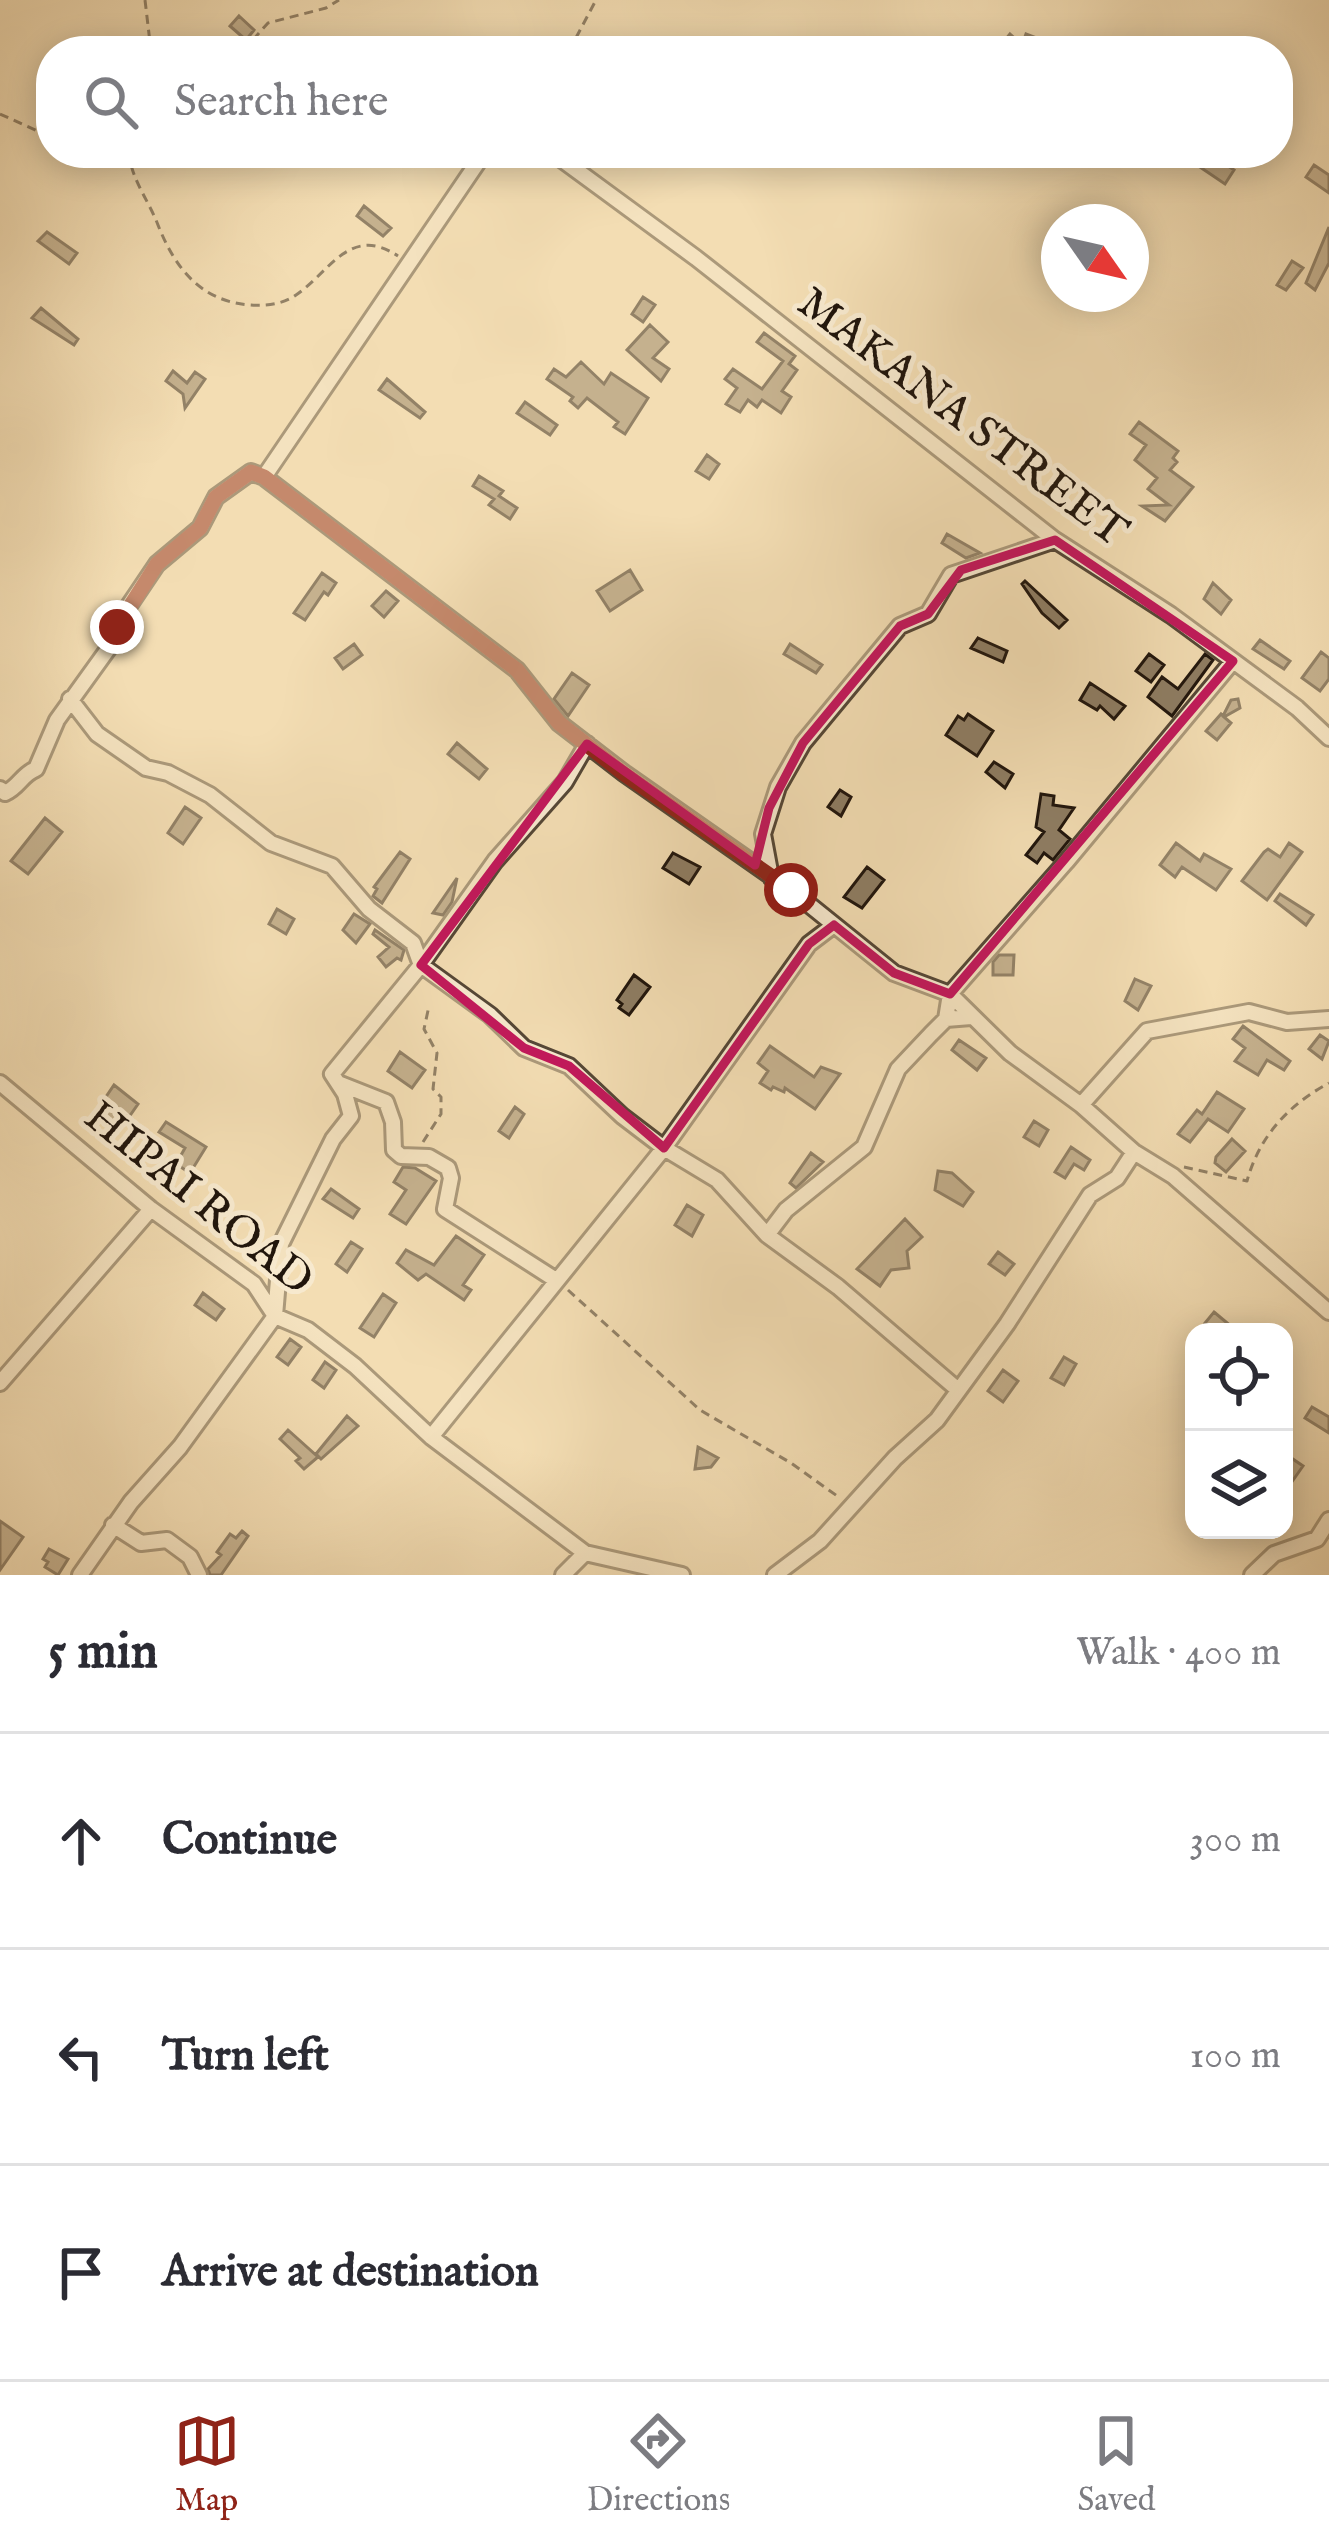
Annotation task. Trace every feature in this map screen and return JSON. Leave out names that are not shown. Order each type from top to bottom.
[{"type":"street","points":[[264,477],[474,168]]},
{"type":"street","name":"MAKANA STREET","points":[[573,168],[696,258],[1055,541],[1171,615],[1329,738]]},
{"type":"street","points":[[0,790],[5,794],[36,770],[70,699],[111,645],[126,610],[157,564],[200,528],[224,490],[251,472],[264,477],[517,670],[559,723],[894,973],[950,994],[1010,1053],[1081,1105],[1134,1152],[1173,1175],[1329,1312]]},
{"type":"street","points":[[771,877],[763,834],[769,808],[803,743],[845,688],[900,626],[928,614],[951,575],[1055,541]]},
{"type":"street","points":[[767,1235],[786,1210],[864,1147],[898,1069],[946,1019],[950,994],[1233,661]]},
{"type":"street","points":[[70,699],[97,734],[146,768],[168,773],[210,795],[271,843],[332,866],[368,909],[413,944],[422,965],[490,1015],[524,1048],[569,1066],[622,1116],[717,1180],[767,1235],[838,1287],[956,1389]]},
{"type":"street","points":[[80,1575],[275,1316],[281,1244],[333,1139],[351,1116],[332,1074],[336,1066],[422,965],[495,861],[565,782],[587,744]]},
{"type":"street","points":[[431,1437],[664,1148],[809,944],[834,925]]},
{"type":"street","points":[[1081,1105],[1147,1031],[1249,1012],[1287,1022],[1329,1019]]},
{"type":"street","points":[[946,1019],[971,1017]]},
{"type":"street","points":[[338,1082],[386,1102],[393,1122],[394,1150],[401,1156],[419,1155],[448,1168],[451,1178],[445,1209],[556,1280]]},
{"type":"street","name":"HIPAI ROAD","points":[[0,1083],[151,1209],[254,1284],[275,1316],[308,1330],[356,1366],[431,1437],[585,1553]]},
{"type":"street","points":[[775,1575],[820,1540],[937,1420],[1007,1324],[1090,1195],[1118,1178],[1134,1152]]},
{"type":"street","points":[[0,1383],[151,1209]]},
{"type":"street","points":[[1252,1575],[1274,1554],[1317,1539],[1329,1520]]},
{"type":"street","points":[[113,1526],[141,1543],[167,1540],[190,1557],[199,1575]]},
{"type":"street","points":[[563,1575],[585,1553],[682,1575]]},
{"type":"path","points":[[145,0],[149,36]]},
{"type":"path","points":[[257,36],[268,23],[326,8],[339,0]]},
{"type":"path","points":[[577,36],[596,0]]},
{"type":"path","points":[[0,114],[36,130]]},
{"type":"path","points":[[132,168],[184,275],[224,301],[269,306],[296,296],[333,258],[353,248],[383,247],[398,256],[397,281]]},
{"type":"path","points":[[419,1155],[441,1114],[441,1097],[433,1089],[437,1053],[424,1029],[429,1006]]},
{"type":"path","points":[[1173,1175],[1186,1166],[1247,1181],[1256,1147],[1306,1096],[1329,1083]]},
{"type":"path","points":[[556,1280],[700,1411],[791,1463],[851,1506]]},
{"type":"highlighted area","points":[[1055,540],[1233,661],[950,994],[894,973],[834,925],[809,944],[664,1148],[569,1066],[524,1048],[421,965],[587,744],[755,865],[769,808],[803,743],[900,626],[928,614],[961,570]]},
{"type":"building","points":[[239,16],[254,30],[241,36],[230,26]]},
{"type":"building","points":[[1314,165],[1329,175],[1329,193],[1306,177]]},
{"type":"building","points":[[1201,168],[1234,170],[1225,184]]},
{"type":"building","points":[[364,206],[391,228],[383,236],[357,216]]},
{"type":"building","points":[[1329,227],[1329,263],[1315,290],[1306,283]]},
{"type":"building","points":[[47,232],[77,253],[69,264],[38,241]]},
{"type":"building","points":[[1292,261],[1303,268],[1286,290],[1277,285]]},
{"type":"building","points":[[643,297],[655,305],[643,322],[632,314]]},
{"type":"building","points":[[41,308],[78,339],[74,345],[32,318]]},
{"type":"building","points":[[650,325],[668,342],[653,358],[669,369],[661,381],[627,350]]},
{"type":"building","points":[[764,333],[795,356],[789,364],[797,370],[782,391],[791,397],[781,413],[762,400],[757,407],[748,400],[740,412],[726,404],[737,388],[725,379],[733,369],[762,389],[783,361],[757,342]]},
{"type":"building","points":[[581,362],[604,384],[611,373],[648,398],[625,434],[614,427],[618,422],[587,398],[578,408],[570,401],[573,397],[547,379],[554,369],[566,377]]},
{"type":"building","points":[[173,371],[187,383],[195,372],[205,379],[185,408],[183,394],[166,381]]},
{"type":"building","points":[[387,379],[425,412],[420,418],[379,390]]},
{"type":"building","points":[[525,402],[557,425],[550,435],[517,413]]},
{"type":"building","points":[[1139,422],[1178,451],[1170,470],[1193,487],[1165,521],[1142,506],[1169,505],[1148,489],[1157,478],[1135,460],[1146,445],[1130,434]]},
{"type":"building","points":[[707,455],[719,464],[709,479],[696,471]]},
{"type":"building","points":[[479,476],[503,491],[499,496],[517,508],[510,519],[489,505],[494,499],[473,486]]},
{"type":"building","points":[[947,534],[980,553],[966,558],[942,543]]},
{"type":"building","points":[[630,570],[642,590],[610,611],[597,591]]},
{"type":"building","points":[[322,573],[336,583],[305,620],[294,613]]},
{"type":"building","points":[[1025,581],[1067,620],[1059,628],[1042,613],[1022,584]]},
{"type":"building","points":[[1213,583],[1231,600],[1221,614],[1204,599]]},
{"type":"building","points":[[386,591],[398,601],[384,617],[372,606]]},
{"type":"building","points":[[978,638],[1007,651],[1003,662],[971,648]]},
{"type":"building","points":[[1260,640],[1290,661],[1284,669],[1253,649]]},
{"type":"building","points":[[354,644],[362,655],[343,669],[335,658]]},
{"type":"building","points":[[790,644],[822,665],[816,673],[784,654]]},
{"type":"building","points":[[1321,652],[1329,658],[1329,679],[1320,691],[1302,678]]},
{"type":"building","points":[[1149,654],[1164,665],[1151,682],[1136,671]]},
{"type":"building","points":[[1205,654],[1213,660],[1172,716],[1148,697],[1162,677],[1178,689]]},
{"type":"building","points":[[572,673],[589,685],[568,716],[554,699]]},
{"type":"building","points":[[1090,683],[1125,706],[1114,719],[1100,706],[1097,710],[1080,700]]},
{"type":"building","points":[[1238,699],[1240,708],[1224,717],[1231,723],[1217,740],[1206,731],[1223,716],[1231,700]]},
{"type":"building","points":[[968,714],[993,731],[977,756],[946,735],[958,716],[964,720]]},
{"type":"building","points":[[457,743],[487,769],[479,779],[448,754]]},
{"type":"building","points":[[994,762],[1013,774],[1005,788],[986,772]]},
{"type":"building","points":[[840,790],[851,797],[841,816],[828,807]]},
{"type":"building","points":[[1041,794],[1054,796],[1053,805],[1074,808],[1059,830],[1070,839],[1053,860],[1044,853],[1037,863],[1026,855],[1044,832],[1036,827]]},
{"type":"building","points":[[185,807],[201,818],[183,844],[168,833]]},
{"type":"building","points":[[45,818],[62,832],[28,874],[11,861]]},
{"type":"building","points":[[1176,843],[1200,861],[1204,854],[1231,869],[1216,890],[1182,867],[1175,877],[1160,865]]},
{"type":"building","points":[[1289,843],[1302,852],[1267,900],[1242,881],[1264,852],[1268,849],[1280,857]]},
{"type":"building","points":[[400,852],[410,859],[382,903],[373,896],[374,887]]},
{"type":"building","points":[[673,853],[700,867],[689,884],[663,868]]},
{"type":"building","points":[[867,867],[884,880],[862,908],[844,897]]},
{"type":"building","points":[[457,878],[452,902],[443,915],[433,913]]},
{"type":"building","points":[[1280,894],[1313,915],[1306,925],[1275,901]]},
{"type":"building","points":[[277,909],[294,919],[286,934],[269,924]]},
{"type":"building","points":[[354,914],[370,924],[356,943],[343,930]]},
{"type":"building","points":[[375,930],[404,950],[401,960],[386,967],[378,957],[389,947],[373,934]]},
{"type":"building","points":[[999,955],[1014,955],[1013,975],[993,975],[993,962]]},
{"type":"building","points":[[634,975],[650,987],[629,1015],[617,1000]]},
{"type":"building","points":[[1135,979],[1151,986],[1138,1010],[1125,1001]]},
{"type":"building","points":[[1243,1026],[1290,1061],[1284,1070],[1267,1060],[1258,1075],[1235,1061],[1245,1048],[1233,1039]]},
{"type":"building","points":[[1320,1035],[1329,1041],[1322,1059],[1309,1049]]},
{"type":"building","points":[[959,1040],[986,1058],[977,1070],[952,1050]]},
{"type":"building","points":[[770,1046],[814,1077],[821,1067],[840,1074],[815,1109],[785,1088],[784,1092],[771,1090],[760,1083],[768,1071],[758,1063]]},
{"type":"building","points":[[400,1052],[425,1070],[412,1088],[388,1071]]},
{"type":"building","points":[[114,1085],[138,1104],[122,1127],[97,1110]]},
{"type":"building","points":[[1217,1092],[1244,1109],[1228,1132],[1208,1119],[1190,1142],[1178,1134],[1197,1110],[1202,1114]]},
{"type":"building","points":[[515,1107],[524,1114],[509,1138],[499,1131]]},
{"type":"building","points":[[1034,1121],[1048,1130],[1039,1146],[1024,1137]]},
{"type":"building","points":[[166,1122],[206,1147],[190,1173],[176,1164],[185,1148],[159,1132]]},
{"type":"building","points":[[1232,1139],[1245,1151],[1226,1172],[1215,1163],[1216,1157]]},
{"type":"building","points":[[1071,1147],[1090,1160],[1084,1170],[1074,1164],[1065,1178],[1055,1172]]},
{"type":"building","points":[[811,1153],[823,1162],[796,1188],[790,1183]]},
{"type":"building","points":[[403,1167],[415,1168],[436,1181],[406,1224],[390,1214],[406,1190],[394,1182]]},
{"type":"building","points":[[938,1171],[952,1173],[973,1192],[963,1206],[935,1190]]},
{"type":"building","points":[[331,1189],[359,1209],[353,1218],[323,1199]]},
{"type":"building","points":[[687,1205],[703,1215],[692,1236],[675,1225]]},
{"type":"building","points":[[905,1219],[922,1237],[907,1251],[909,1268],[891,1270],[880,1286],[857,1269]]},
{"type":"building","points":[[456,1236],[484,1255],[463,1285],[471,1290],[464,1300],[426,1274],[418,1280],[397,1263],[406,1250],[434,1265]]},
{"type":"building","points":[[351,1242],[362,1249],[347,1272],[336,1264]]},
{"type":"building","points":[[998,1252],[1014,1264],[1005,1275],[989,1264]]},
{"type":"building","points":[[203,1293],[224,1309],[216,1320],[195,1305]]},
{"type":"building","points":[[383,1294],[396,1303],[374,1337],[360,1328]]},
{"type":"building","points":[[1214,1312],[1227,1323],[1205,1323]]},
{"type":"building","points":[[290,1339],[301,1347],[288,1365],[277,1357]]},
{"type":"building","points":[[1064,1357],[1076,1364],[1064,1385],[1051,1378]]},
{"type":"building","points":[[325,1362],[336,1370],[324,1388],[313,1380]]},
{"type":"building","points":[[1003,1370],[1018,1381],[1003,1402],[988,1391]]},
{"type":"building","points":[[1312,1407],[1329,1417],[1329,1433],[1305,1418]]},
{"type":"building","points":[[347,1416],[358,1426],[321,1459],[316,1454]]},
{"type":"building","points":[[288,1430],[318,1457],[304,1469],[296,1461],[300,1458],[280,1439]]},
{"type":"building","points":[[698,1447],[718,1458],[711,1467],[695,1469]]},
{"type":"building","points":[[1293,1459],[1303,1466],[1293,1480]]},
{"type":"building","points":[[0,1521],[23,1537],[0,1570]]},
{"type":"building","points":[[242,1531],[248,1536],[221,1575],[210,1575],[208,1569],[230,1534],[236,1538]]},
{"type":"building","points":[[49,1549],[68,1559],[58,1575],[45,1567],[48,1562],[43,1559]]},
{"type":"route","points":[[117,627],[157,564],[200,528],[216,497],[251,472],[264,477],[517,670],[559,723],[791,890]]}]
